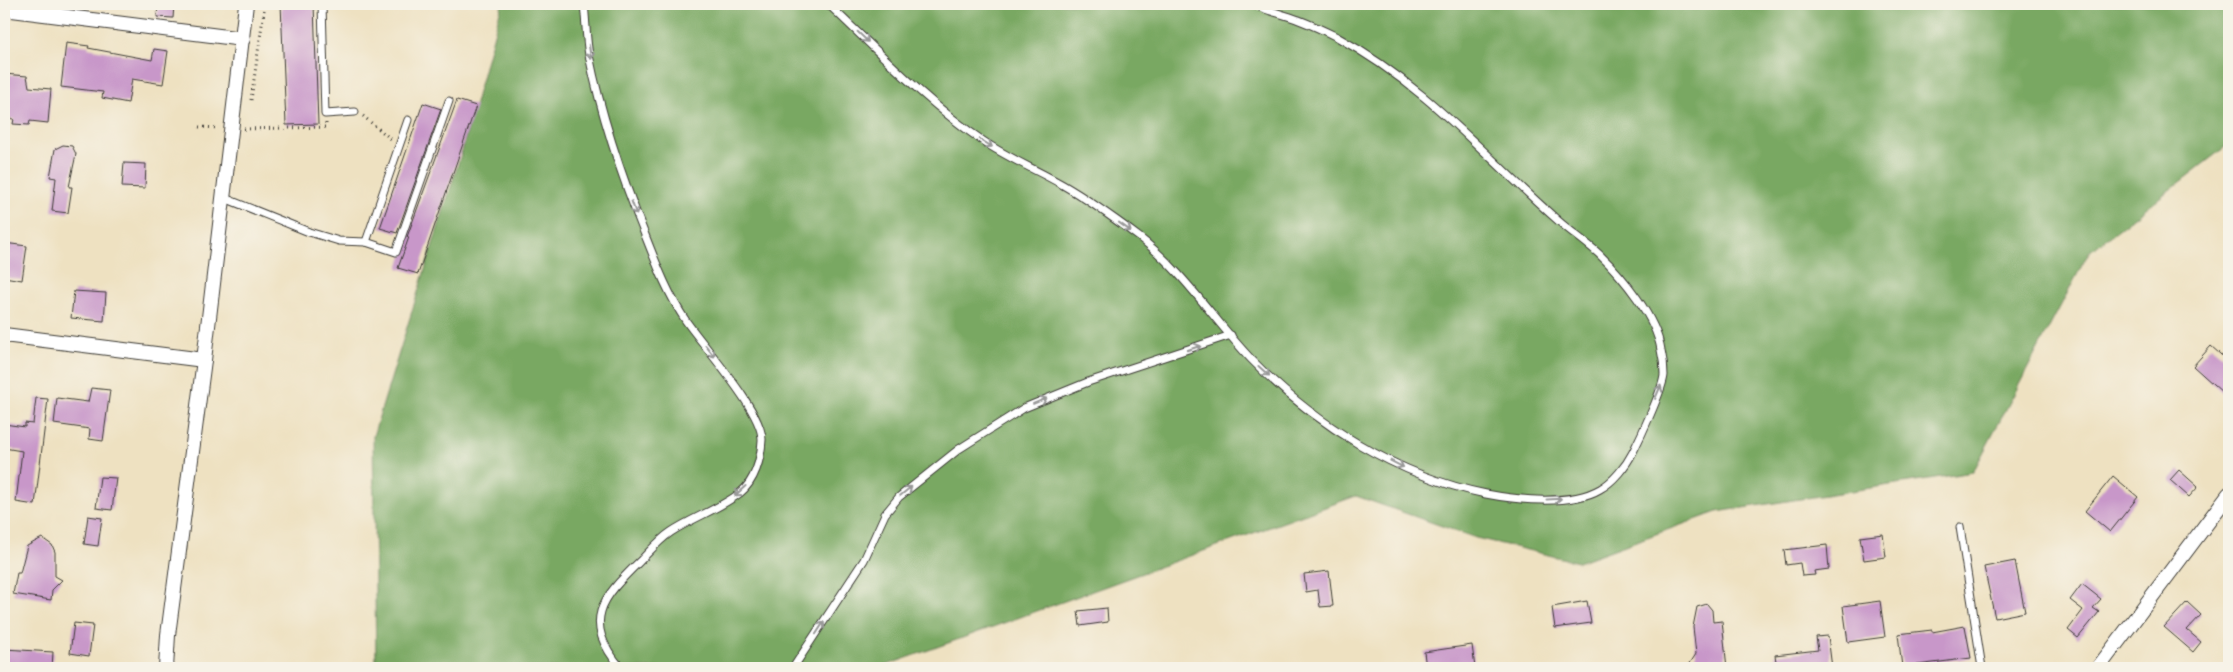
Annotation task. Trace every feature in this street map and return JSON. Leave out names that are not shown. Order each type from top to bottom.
[{"type":"street","points":[[166,668],[170,616],[204,360],[246,4]]},
{"type":"street","points":[[4,9],[243,39]]},
{"type":"street","points":[[4,335],[204,360]]},
{"type":"street","points":[[2098,668],[2229,494]]},
{"type":"lane","points":[[322,4],[325,114],[355,112]]},
{"type":"lane","points":[[584,4],[589,54],[612,140],[634,209],[667,289],[686,321],[714,355],[757,419],[762,433],[761,455],[755,474],[740,493],[669,533],[618,583],[603,601],[599,620],[602,638],[611,657],[621,668]]},
{"type":"lane","points":[[828,4],[931,102],[986,143],[1067,187],[1140,238],[1194,290],[1251,359],[1328,425],[1362,446],[1404,468],[1449,484],[1482,493],[1516,499],[1577,497],[1600,490],[1614,479],[1631,457],[1664,378],[1661,347],[1650,318],[1625,284],[1598,254],[1555,218],[1449,117],[1410,84],[1336,37],[1299,20],[1252,4]]},
{"type":"lane","points":[[222,197],[309,232],[339,241],[366,242],[396,252],[449,101]]},
{"type":"lane","points":[[366,242],[408,120]]},
{"type":"lane","points":[[793,668],[864,560],[885,514],[899,497],[959,449],[1024,408],[1088,382],[1231,335]]},
{"type":"lane","points":[[1960,527],[1982,668]]},
{"type":"path","points":[[250,110],[265,4]]},
{"type":"path","points":[[355,112],[367,119],[399,146]]},
{"type":"path","points":[[199,127],[247,129],[326,127],[325,114]]},
{"type":"path","points":[[246,138],[248,119]]},
{"type":"green space","points":[[502,4],[2229,4],[2229,144],[2089,252],[1973,472],[1717,512],[1578,562],[1476,538],[1356,496],[879,668],[376,668],[373,436],[462,151]]},
{"type":"building","points":[[158,4],[174,4],[173,18],[157,17]]},
{"type":"building","points":[[281,4],[314,4],[318,124],[286,125]]},
{"type":"building","points":[[66,43],[89,46],[88,48],[152,60],[154,49],[168,51],[163,84],[132,79],[128,103],[102,98],[103,92],[61,87]]},
{"type":"building","points":[[4,74],[27,76],[29,87],[51,89],[48,123],[30,121],[29,125],[13,124],[14,119],[4,118]]},
{"type":"building","points":[[457,100],[476,106],[418,274],[398,268],[409,237],[407,237]]},
{"type":"building","points":[[423,103],[441,109],[397,233],[380,228]]},
{"type":"building","points":[[63,145],[72,146],[76,154],[69,187],[72,187],[68,213],[52,211],[56,178],[50,177],[55,149]]},
{"type":"building","points":[[124,163],[146,164],[145,188],[122,187]]},
{"type":"building","points":[[4,243],[27,246],[22,280],[4,277]]},
{"type":"building","points":[[74,291],[106,293],[104,321],[71,318]]},
{"type":"building","points":[[2211,346],[2229,362],[2229,386],[2223,393],[2193,366]]},
{"type":"building","points":[[91,388],[110,390],[103,441],[89,439],[90,429],[54,424],[57,398],[88,402]]},
{"type":"building","points":[[36,398],[48,399],[35,505],[16,502],[22,451],[4,448],[4,424],[25,427],[25,423],[33,424]]},
{"type":"building","points":[[2179,470],[2198,487],[2189,497],[2170,480]]},
{"type":"building","points":[[2113,476],[2138,497],[2110,532],[2085,511]]},
{"type":"building","points":[[100,477],[116,478],[112,510],[96,508]]},
{"type":"building","points":[[88,516],[102,518],[98,546],[84,544]]},
{"type":"building","points":[[1883,534],[1886,557],[1864,560],[1860,537]]},
{"type":"building","points":[[42,538],[52,545],[55,552],[55,576],[62,580],[52,590],[51,600],[13,594],[17,573],[20,573],[27,546]]},
{"type":"building","points":[[1827,545],[1829,569],[1814,571],[1815,575],[1802,576],[1800,563],[1786,565],[1784,550]]},
{"type":"building","points":[[2015,561],[2025,612],[1995,618],[1984,567]]},
{"type":"building","points":[[1329,571],[1333,606],[1320,607],[1318,590],[1306,592],[1304,574]]},
{"type":"building","points":[[2082,584],[2101,599],[2093,608],[2099,612],[2078,638],[2068,630],[2083,610],[2070,600]]},
{"type":"building","points":[[1587,601],[1591,623],[1555,628],[1552,607]]},
{"type":"building","points":[[1880,601],[1885,637],[1848,642],[1843,606]]},
{"type":"building","points":[[2187,602],[2201,615],[2187,630],[2201,642],[2193,652],[2164,627]]},
{"type":"building","points":[[1707,604],[1712,610],[1713,622],[1722,621],[1727,668],[1687,668],[1696,654],[1693,627],[1697,607]]},
{"type":"building","points":[[1107,608],[1108,622],[1080,626],[1078,611]]},
{"type":"building","points":[[74,623],[93,625],[89,656],[70,653]]},
{"type":"building","points":[[1965,626],[1971,658],[1902,667],[1898,634],[1932,630],[1932,632]]},
{"type":"building","points":[[1828,636],[1832,668],[1777,668],[1775,655],[1818,650],[1816,637]]},
{"type":"building","points":[[1472,645],[1475,668],[1426,668],[1424,652]]},
{"type":"building","points":[[4,649],[53,652],[52,668],[4,668]]}]
